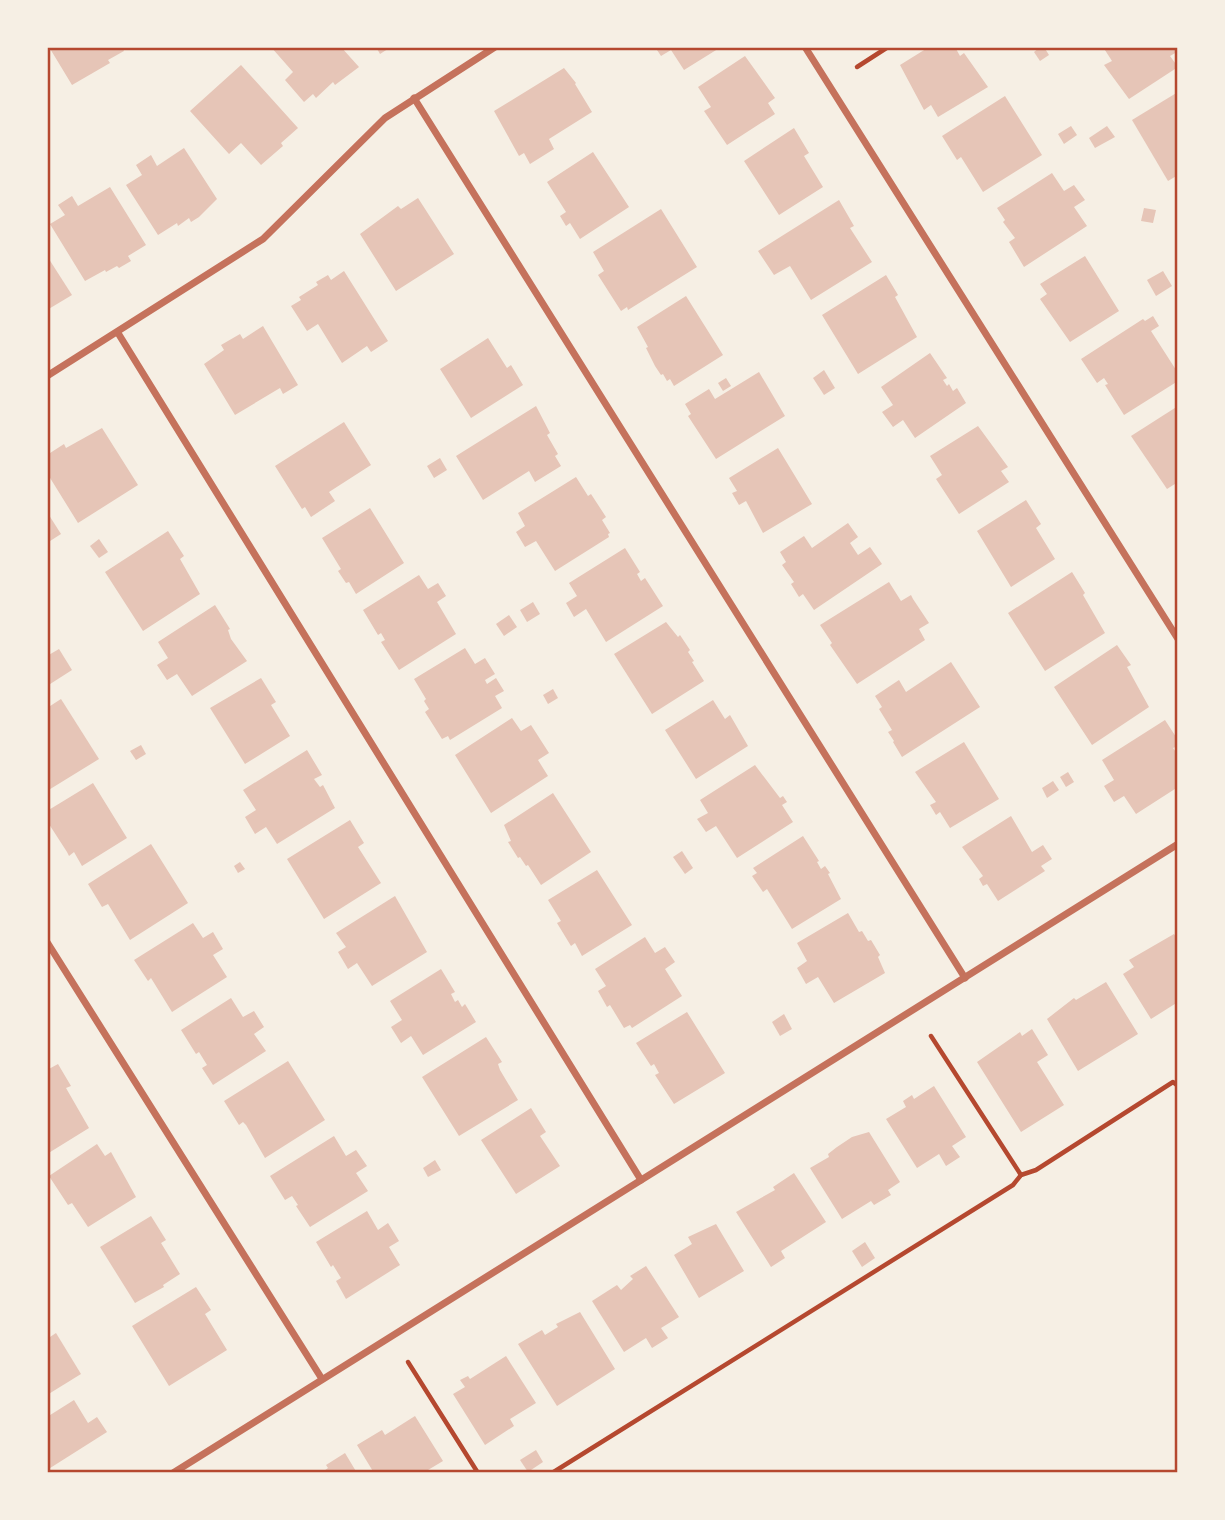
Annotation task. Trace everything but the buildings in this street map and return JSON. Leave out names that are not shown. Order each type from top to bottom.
[{"type":"street","points":[[47,376],[263,239],[384,118],[495,47]]},
{"type":"street","points":[[805,47],[1178,639]]},
{"type":"street","points":[[414,98],[965,978]]},
{"type":"street","points":[[118,333],[641,1180]]},
{"type":"street","points":[[173,1473],[1178,844]]},
{"type":"street","points":[[47,942],[322,1379]]},
{"type":"path","points":[[857,67],[888,47]]},
{"type":"path","points":[[931,1036],[1021,1175]]},
{"type":"path","points":[[552,1473],[1013,1185],[1021,1175],[1036,1170],[1173,1083],[1178,1086]]},
{"type":"path","points":[[408,1362],[478,1473]]}]
